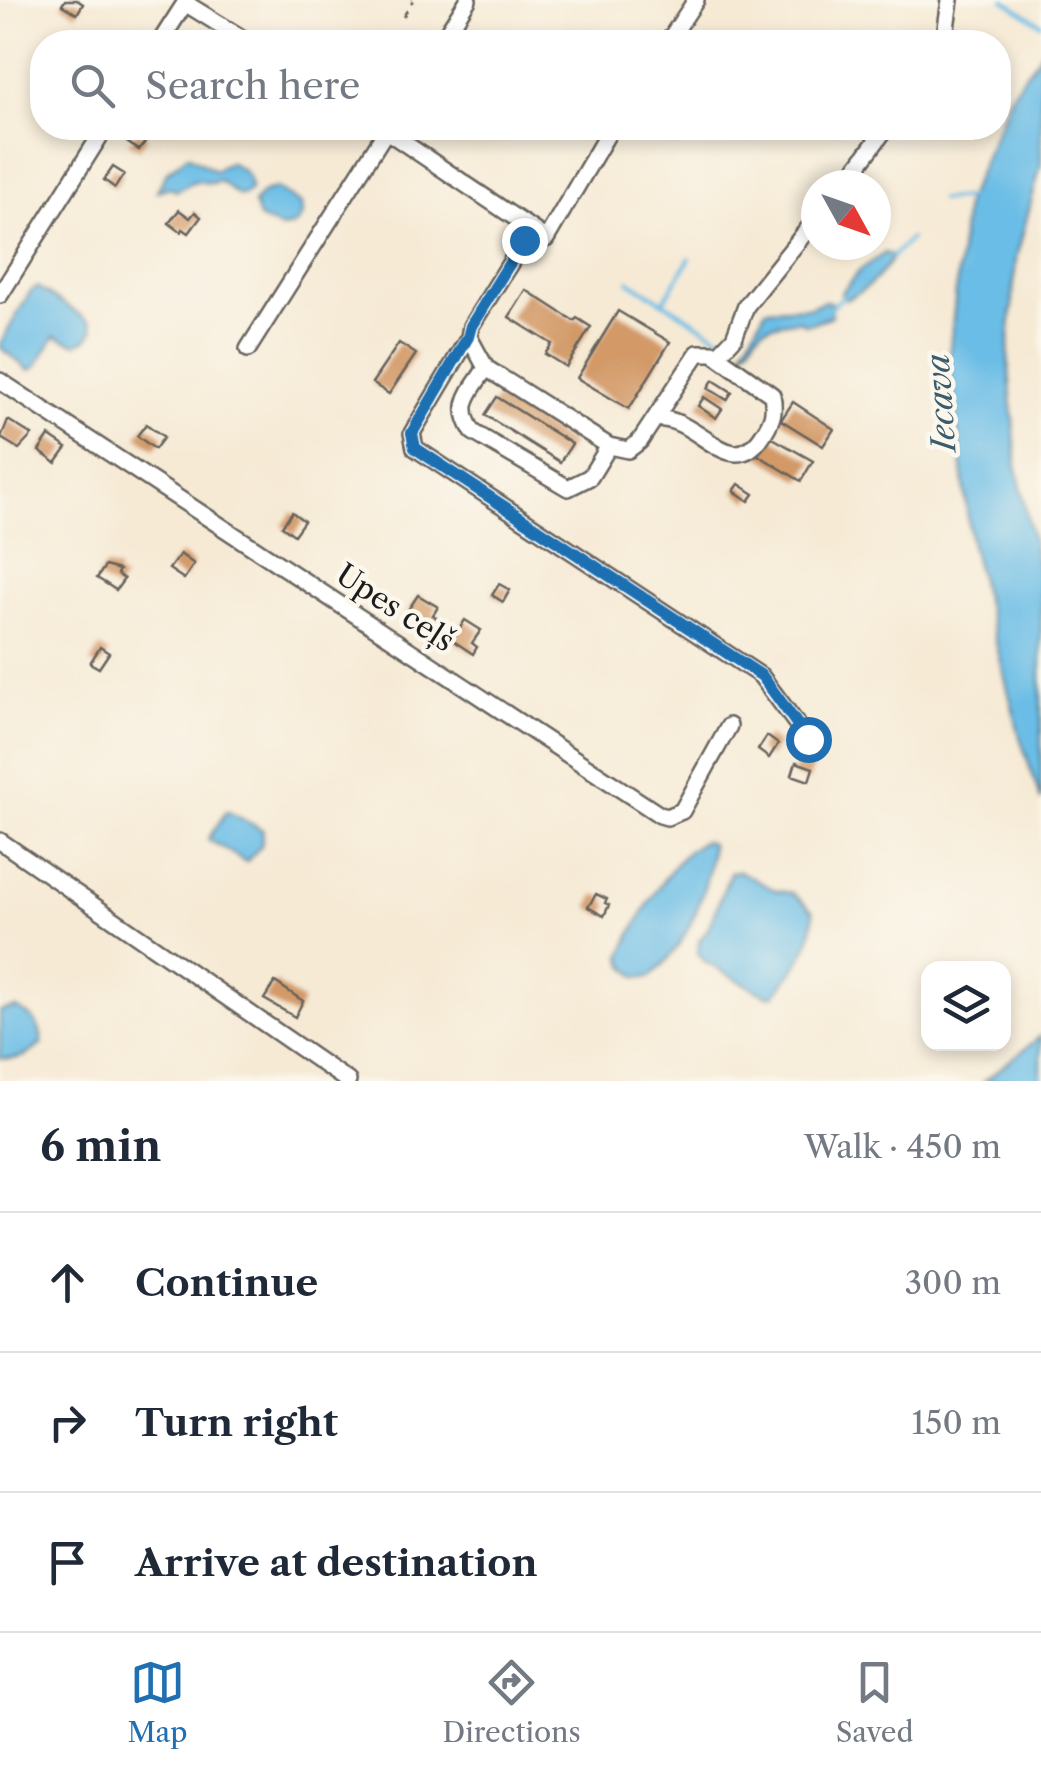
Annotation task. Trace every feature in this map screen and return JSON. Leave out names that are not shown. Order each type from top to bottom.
[{"type":"street","points":[[449,30],[468,0]]},
{"type":"street","points":[[676,30],[696,0]]},
{"type":"street","points":[[946,30],[950,0]]},
{"type":"street","points":[[168,30],[186,1],[230,30]]},
{"type":"street","points":[[0,295],[98,140]]},
{"type":"street","points":[[248,348],[378,140]]},
{"type":"street","points":[[402,140],[546,239],[604,140]]},
{"type":"street","points":[[855,170],[877,140]]},
{"type":"street","points":[[520,221],[527,230],[524,240],[412,433],[415,448],[762,676],[808,739]]},
{"type":"street","points":[[716,356],[734,338],[746,306],[801,238]]},
{"type":"street","points":[[468,337],[486,368],[609,446],[628,450],[640,440],[698,353],[716,356],[772,395],[774,410],[756,446],[745,454],[733,454],[677,420],[655,419]]},
{"type":"street","points":[[486,368],[463,404],[464,418],[473,432],[568,488],[590,477],[609,446]]},
{"type":"street","name":"Upes ceļš","points":[[0,381],[660,814],[668,817],[682,811],[729,726]]},
{"type":"street","points":[[0,841],[348,1081]]},
{"type":"path","points":[[402,17],[412,0]]},
{"type":"water","points":[[1041,53],[1041,164],[1016,259],[1008,355],[1017,469],[1041,581],[1041,801],[1020,737],[971,545],[949,357],[965,204],[992,140],[1011,140],[1013,91]]},
{"type":"water","points":[[188,155],[215,171],[229,162],[247,176],[250,190],[238,195],[218,180],[194,181],[176,191],[170,187],[157,191],[167,172]]},
{"type":"water","points":[[276,188],[301,204],[302,216],[294,226],[280,228],[259,218],[254,203],[262,193]]},
{"type":"water","points":[[875,260],[890,260],[879,276],[846,299],[841,293],[859,271]]},
{"type":"water","points":[[37,287],[91,322],[93,330],[76,344],[55,336],[35,368],[29,370],[0,344],[30,292]]},
{"type":"water","points":[[825,301],[832,303],[831,316],[807,325],[798,320],[766,327],[743,351],[766,309],[810,307]]},
{"type":"water","points":[[227,811],[263,830],[261,846],[246,862],[208,839]]},
{"type":"water","points":[[705,841],[711,844],[711,854],[704,888],[684,937],[650,977],[637,977],[622,957],[635,927],[668,874],[693,847]]},
{"type":"water","points":[[739,871],[777,891],[792,893],[813,911],[807,945],[775,995],[766,995],[705,962],[698,953],[699,941],[708,929],[730,873]]},
{"type":"water","points":[[16,1008],[35,1021],[42,1043],[23,1056],[0,1058],[0,1011]]},
{"type":"water","points":[[1041,1036],[1041,1081],[984,1081]]},
{"type":"building","points":[[65,0],[83,4],[77,14],[62,5]]},
{"type":"building","points":[[130,140],[146,140],[139,150],[128,143]]},
{"type":"building","points":[[113,167],[124,174],[115,188],[104,180]]},
{"type":"building","points":[[179,210],[190,218],[195,212],[201,217],[189,233],[169,223]]},
{"type":"building","points":[[526,290],[574,321],[577,318],[591,327],[566,367],[545,354],[552,344],[509,317]]},
{"type":"building","points":[[618,311],[670,342],[629,409],[577,378]]},
{"type":"building","points":[[399,343],[416,354],[389,394],[372,383]]},
{"type":"building","points":[[713,380],[732,392],[727,400],[708,388]]},
{"type":"building","points":[[497,397],[572,444],[560,462],[485,415]]},
{"type":"building","points":[[704,397],[722,409],[716,418],[698,406]]},
{"type":"building","points":[[793,402],[834,429],[823,446],[781,420]]},
{"type":"building","points":[[8,420],[32,435],[19,449],[1,438]]},
{"type":"building","points":[[146,424],[164,437],[155,449],[137,436]]},
{"type":"building","points":[[49,436],[67,448],[56,463],[39,451]]},
{"type":"building","points":[[769,436],[813,461],[801,481],[758,455]]},
{"type":"building","points":[[739,484],[754,494],[749,501],[734,491]]},
{"type":"building","points":[[292,512],[304,521],[294,535],[282,526]]},
{"type":"building","points":[[180,554],[194,564],[184,579],[169,569]]},
{"type":"building","points":[[105,566],[119,570],[117,574],[124,579],[116,590],[97,578]]},
{"type":"building","points":[[499,584],[510,590],[503,602],[492,595]]},
{"type":"building","points":[[418,595],[438,607],[433,615],[441,621],[434,631],[408,610]]},
{"type":"building","points":[[465,620],[481,630],[472,643],[477,647],[473,654],[452,640]]},
{"type":"building","points":[[100,647],[109,653],[99,668],[90,663]]},
{"type":"building","points":[[767,736],[778,744],[769,758],[758,750]]},
{"type":"building","points":[[796,762],[813,768],[809,781],[792,775]]},
{"type":"building","points":[[596,894],[607,899],[605,903],[609,905],[604,916],[588,907]]},
{"type":"building","points":[[275,982],[303,1001],[295,1017],[264,999]]},
{"type":"waterway","points":[[1004,0],[1041,24]]},
{"type":"waterway","points":[[940,200],[970,198]]},
{"type":"waterway","points":[[892,257],[910,239]]},
{"type":"waterway","points":[[664,301],[690,258]]},
{"type":"waterway","points":[[629,281],[723,339]]},
{"type":"waterway","points":[[830,308],[846,294]]},
{"type":"route","points":[[524,240],[412,433],[415,448],[762,676],[808,739]]},
{"type":"water label","name":"Iecava","points":[[941,403]]}]
